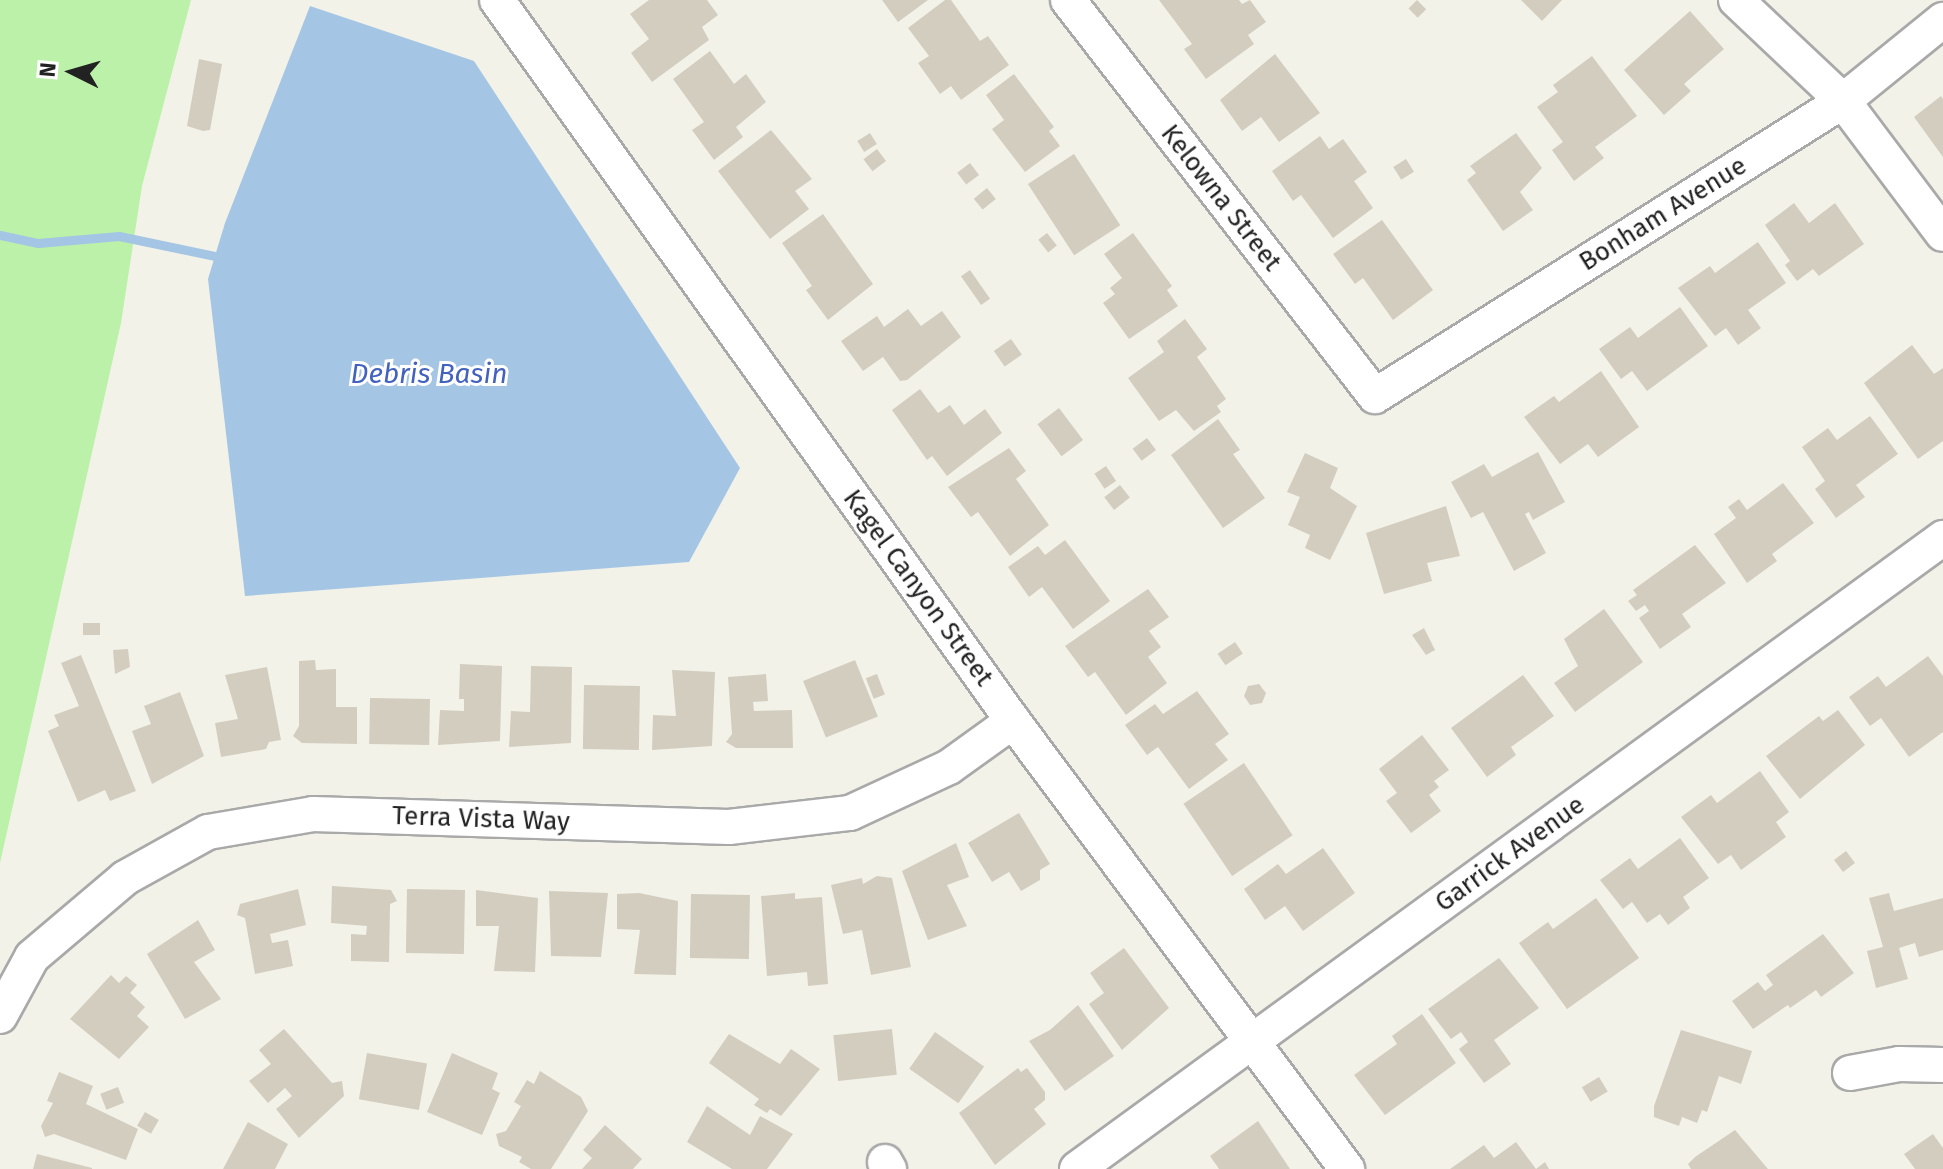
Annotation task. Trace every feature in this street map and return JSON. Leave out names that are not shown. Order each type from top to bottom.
[{"type":"street","name":"Kagel Canyon Street","points":[[497,0],[1013,721],[1250,1044],[1347,1169]]},
{"type":"street","name":"Kelowna Street","points":[[1068,0],[1375,396]]},
{"type":"street","points":[[1736,0],[1843,101],[1943,234]]},
{"type":"street","name":"Bonham Avenue","points":[[1375,396],[1843,101],[1943,20]]},
{"type":"street","name":"Garrick Avenue","points":[[1077,1169],[1943,538]]},
{"type":"street","name":"Terra Vista Way","points":[[0,1016],[32,957],[125,878],[208,832],[313,814],[729,827],[850,813],[949,767],[1013,721]]},
{"type":"street","points":[[1850,1073],[1899,1064],[1943,1065]]},
{"type":"green space","points":[[0,0],[191,0],[142,186],[121,323],[0,863]]},
{"type":"water","name":"Debris Basin","points":[[310,6],[474,61],[740,468],[689,562],[245,596],[208,279],[225,223]]},
{"type":"building","points":[[649,0],[707,0],[718,15],[702,27],[709,40],[652,82],[631,53],[649,39],[630,14]]},
{"type":"building","points":[[882,0],[928,0],[898,22]]},
{"type":"building","points":[[945,0],[951,0],[980,41],[988,36],[1009,65],[961,100],[951,86],[940,94],[918,63],[929,56],[908,28]]},
{"type":"building","points":[[1159,0],[1239,0],[1242,4],[1250,0],[1266,22],[1248,35],[1254,44],[1206,79],[1184,49],[1192,44]]},
{"type":"building","points":[[1417,0],[1426,9],[1418,18],[1409,8]]},
{"type":"building","points":[[1521,0],[1562,0],[1542,21]]},
{"type":"building","points":[[1690,11],[1724,49],[1684,84],[1691,91],[1664,115],[1624,70]]},
{"type":"building","points":[[710,51],[734,84],[746,74],[766,102],[736,127],[743,137],[714,160],[692,130],[704,122],[673,79]]},
{"type":"building","points":[[1275,54],[1320,113],[1279,142],[1261,117],[1242,131],[1220,100]]},
{"type":"building","points":[[1592,56],[1637,116],[1595,147],[1604,158],[1574,181],[1552,150],[1563,142],[1537,107],[1558,92],[1553,85]]},
{"type":"building","points":[[199,59],[222,64],[210,130],[203,131],[187,126]]},
{"type":"building","points":[[1014,74],[1054,127],[1049,131],[1060,146],[1025,172],[992,129],[1004,120],[986,95]]},
{"type":"building","points":[[1941,96],[1943,99],[1943,157],[1914,117]]},
{"type":"building","points":[[771,130],[812,179],[795,191],[809,209],[770,239],[718,171]]},
{"type":"building","points":[[870,133],[877,144],[864,152],[857,141]]},
{"type":"building","points":[[1516,133],[1542,168],[1520,192],[1533,210],[1503,231],[1467,180],[1476,173],[1470,166]]},
{"type":"building","points":[[1320,136],[1329,149],[1343,139],[1367,172],[1354,181],[1373,208],[1333,238],[1301,195],[1293,201],[1272,171]]},
{"type":"building","points":[[877,149],[886,161],[872,171],[863,159]]},
{"type":"building","points":[[1074,154],[1120,225],[1074,255],[1028,184]]},
{"type":"building","points":[[1406,159],[1414,172],[1401,180],[1393,167]]},
{"type":"building","points":[[970,163],[979,175],[966,185],[957,173]]},
{"type":"building","points":[[987,188],[996,199],[983,210],[974,199]]},
{"type":"building","points":[[1794,203],[1809,223],[1835,203],[1864,244],[1819,276],[1813,269],[1797,281],[1785,265],[1790,261],[1765,225]]},
{"type":"building","points":[[823,214],[873,284],[828,320],[806,290],[812,286],[782,243]]},
{"type":"building","points":[[1382,220],[1433,290],[1393,320],[1363,278],[1355,284],[1333,254]]},
{"type":"building","points":[[1047,233],[1057,246],[1048,252],[1038,240]]},
{"type":"building","points":[[1133,233],[1172,286],[1167,290],[1178,306],[1129,339],[1103,303],[1115,294],[1110,288],[1122,278],[1104,254]]},
{"type":"building","points":[[1758,242],[1786,283],[1748,310],[1761,328],[1738,345],[1726,328],[1715,336],[1678,288],[1710,266],[1715,273]]},
{"type":"building","points":[[970,270],[990,299],[981,305],[961,276]]},
{"type":"building","points":[[1680,307],[1708,346],[1647,391],[1632,371],[1621,379],[1599,349],[1630,327],[1638,338]]},
{"type":"building","points":[[908,309],[921,326],[942,311],[961,337],[907,380],[900,381],[883,357],[863,371],[841,341],[877,316],[884,327]]},
{"type":"building","points":[[1185,319],[1207,349],[1197,357],[1226,399],[1217,406],[1221,412],[1194,431],[1176,410],[1159,421],[1128,378],[1164,352],[1157,341]]},
{"type":"building","points":[[1011,339],[1022,355],[1005,367],[994,351]]},
{"type":"building","points":[[1912,345],[1934,374],[1943,368],[1943,441],[1918,459],[1864,383]]},
{"type":"building","points":[[1601,371],[1639,427],[1598,457],[1588,444],[1560,464],[1524,417],[1554,396],[1559,402]]},
{"type":"building","points":[[920,389],[938,413],[950,405],[964,425],[985,409],[1002,433],[947,476],[932,456],[927,460],[892,410]]},
{"type":"building","points":[[1059,408],[1083,440],[1062,456],[1037,424]]},
{"type":"building","points":[[1870,416],[1898,454],[1856,485],[1865,497],[1836,518],[1815,489],[1825,481],[1802,447],[1828,428],[1837,440]]},
{"type":"building","points":[[1218,419],[1240,450],[1233,454],[1265,498],[1223,528],[1171,455]]},
{"type":"building","points":[[1147,438],[1156,450],[1142,461],[1133,449]]},
{"type":"building","points":[[1009,448],[1026,471],[1016,479],[1049,525],[1010,556],[978,512],[971,517],[948,487]]},
{"type":"building","points":[[1538,452],[1565,502],[1533,520],[1529,512],[1525,514],[1546,553],[1514,571],[1483,512],[1471,518],[1451,482],[1484,464],[1492,477]]},
{"type":"building","points":[[1305,453],[1338,468],[1330,488],[1357,506],[1330,560],[1305,548],[1310,535],[1288,525],[1300,497],[1287,492]]},
{"type":"building","points":[[1106,466],[1116,481],[1104,489],[1094,474]]},
{"type":"building","points":[[1783,483],[1814,523],[1772,554],[1777,561],[1747,583],[1714,534],[1736,518],[1728,507],[1739,499],[1747,510]]},
{"type":"building","points":[[1120,485],[1130,498],[1114,510],[1104,497]]},
{"type":"building","points":[[1446,506],[1460,556],[1427,563],[1432,581],[1384,594],[1366,533]]},
{"type":"building","points":[[1065,540],[1110,601],[1073,629],[1042,587],[1029,597],[1008,567],[1038,546],[1045,555]]},
{"type":"building","points":[[1695,545],[1726,583],[1682,614],[1691,627],[1660,649],[1639,618],[1649,611],[1645,605],[1636,611],[1628,601],[1637,595],[1633,590]]},
{"type":"building","points":[[1148,589],[1169,617],[1149,631],[1161,647],[1148,657],[1167,683],[1126,715],[1095,672],[1088,677],[1065,646]]},
{"type":"building","points":[[1604,609],[1643,662],[1575,712],[1554,683],[1578,666],[1564,639]]},
{"type":"building","points":[[83,623],[100,623],[100,635],[83,635]]},
{"type":"building","points":[[1424,628],[1435,650],[1426,655],[1412,635]]},
{"type":"building","points":[[1235,642],[1243,654],[1225,665],[1218,654]]},
{"type":"building","points":[[128,649],[130,667],[115,674],[113,650]]},
{"type":"building","points":[[81,655],[136,791],[110,801],[105,790],[78,802],[48,731],[59,726],[54,715],[79,706],[61,663]]},
{"type":"building","points":[[1928,656],[1943,676],[1943,732],[1909,757],[1881,718],[1870,726],[1849,697],[1878,676],[1886,687]]},
{"type":"building","points":[[315,660],[316,670],[336,669],[336,707],[357,707],[357,744],[302,743],[293,736],[299,726],[299,661]]},
{"type":"building","points":[[855,660],[878,717],[826,738],[803,681]]},
{"type":"building","points":[[460,664],[502,666],[500,741],[438,745],[440,710],[464,711],[464,699],[459,699]]},
{"type":"building","points":[[531,666],[572,667],[571,743],[509,747],[511,711],[530,712]]},
{"type":"building","points":[[267,667],[281,740],[269,742],[266,749],[221,757],[215,723],[238,719],[225,675]]},
{"type":"building","points":[[672,670],[715,672],[712,746],[652,750],[653,715],[676,716]]},
{"type":"building","points":[[766,674],[768,701],[753,702],[754,711],[792,710],[793,748],[736,748],[726,742],[732,734],[728,677]]},
{"type":"building","points":[[877,674],[885,695],[874,699],[866,678]]},
{"type":"building","points":[[1523,675],[1554,716],[1511,747],[1516,755],[1487,777],[1451,728]]},
{"type":"building","points":[[1259,684],[1266,693],[1262,703],[1250,705],[1244,696],[1248,686]]},
{"type":"building","points":[[584,685],[640,686],[639,750],[583,749]]},
{"type":"building","points":[[1197,691],[1229,734],[1215,744],[1228,760],[1189,789],[1158,747],[1147,755],[1125,725],[1155,704],[1163,714]]},
{"type":"building","points":[[180,692],[204,756],[152,784],[132,731],[151,724],[144,706]]},
{"type":"building","points":[[370,698],[430,699],[429,745],[369,744]]},
{"type":"building","points":[[1838,710],[1865,745],[1800,799],[1766,756],[1819,716],[1823,721]]},
{"type":"building","points":[[1422,735],[1449,770],[1434,781],[1439,787],[1429,795],[1441,811],[1411,833],[1386,801],[1397,793],[1379,769]]},
{"type":"building","points":[[1244,763],[1293,835],[1232,876],[1183,804]]},
{"type":"building","points":[[1760,771],[1789,812],[1776,822],[1786,837],[1741,870],[1731,855],[1718,864],[1681,817],[1711,795],[1717,803]]},
{"type":"building","points":[[1019,813],[1050,864],[1040,870],[1040,880],[1021,891],[1009,872],[992,882],[968,843]]},
{"type":"building","points":[[1680,838],[1709,878],[1683,897],[1690,908],[1668,925],[1660,914],[1647,923],[1632,902],[1623,909],[1600,880],[1630,858],[1638,869]]},
{"type":"building","points":[[956,843],[969,877],[947,885],[967,926],[928,940],[902,871]]},
{"type":"building","points":[[1323,848],[1355,893],[1303,931],[1285,906],[1265,920],[1244,889],[1278,864],[1286,874]]},
{"type":"building","points":[[1846,851],[1855,863],[1843,872],[1834,860]]},
{"type":"building","points":[[877,876],[892,878],[911,967],[871,975],[862,930],[843,934],[831,885],[862,878],[863,884]]},
{"type":"building","points":[[332,886],[391,890],[397,901],[390,904],[389,962],[351,961],[351,934],[366,935],[367,926],[331,923]]},
{"type":"building","points":[[298,889],[306,925],[270,934],[272,943],[288,940],[293,966],[255,974],[245,918],[237,915],[240,904]]},
{"type":"building","points":[[407,889],[465,890],[464,954],[406,953]]},
{"type":"building","points":[[476,890],[538,898],[535,972],[494,971],[499,926],[476,926]]},
{"type":"building","points":[[549,891],[608,893],[601,957],[551,956]]},
{"type":"building","points":[[639,893],[678,901],[676,975],[634,974],[640,930],[617,929],[617,894]]},
{"type":"building","points":[[795,893],[795,899],[822,897],[828,984],[808,986],[807,972],[767,976],[761,896]]},
{"type":"building","points":[[1889,893],[1894,911],[1943,898],[1943,950],[1919,957],[1915,943],[1899,948],[1908,979],[1876,988],[1867,951],[1883,947],[1869,898]]},
{"type":"building","points":[[691,894],[750,895],[749,959],[690,958]]},
{"type":"building","points":[[1596,898],[1639,958],[1567,1009],[1519,943],[1548,922],[1553,929]]},
{"type":"building","points":[[198,920],[215,950],[194,962],[221,999],[185,1019],[147,954]]},
{"type":"building","points":[[1823,934],[1854,973],[1821,997],[1816,990],[1753,1029],[1732,1001],[1758,982],[1765,991],[1773,985],[1766,975]]},
{"type":"building","points":[[1124,948],[1169,1008],[1122,1050],[1089,1004],[1104,993],[1090,973]]},
{"type":"building","points":[[1499,958],[1539,1008],[1494,1040],[1511,1064],[1484,1083],[1459,1049],[1468,1042],[1461,1032],[1451,1039],[1428,1009]]},
{"type":"building","points":[[111,975],[119,983],[126,976],[137,985],[130,993],[145,1007],[137,1016],[149,1027],[119,1059],[70,1019]]},
{"type":"building","points":[[1078,1005],[1114,1056],[1065,1091],[1029,1041],[1050,1030]]},
{"type":"building","points":[[1422,1014],[1456,1063],[1385,1115],[1354,1075],[1397,1044],[1392,1036]]},
{"type":"building","points":[[284,1029],[332,1083],[342,1081],[344,1096],[299,1138],[276,1109],[292,1096],[285,1088],[268,1103],[249,1081],[271,1064],[259,1050]]},
{"type":"building","points":[[892,1029],[897,1075],[838,1081],[833,1035]]},
{"type":"building","points":[[1681,1030],[1752,1051],[1741,1084],[1719,1076],[1707,1112],[1702,1110],[1697,1123],[1682,1117],[1679,1126],[1654,1117],[1654,1106]]},
{"type":"building","points":[[935,1032],[984,1066],[958,1103],[909,1069]]},
{"type":"building","points":[[729,1034],[780,1064],[791,1049],[820,1069],[781,1116],[770,1109],[767,1113],[754,1105],[759,1099],[709,1063]]},
{"type":"building","points":[[367,1053],[427,1064],[419,1110],[359,1099]]},
{"type":"building","points":[[452,1053],[498,1073],[492,1089],[500,1093],[482,1135],[427,1112]]},
{"type":"building","points":[[1018,1068],[1021,1072],[1027,1068],[1045,1092],[1045,1100],[1034,1109],[1046,1124],[995,1165],[959,1113]]},
{"type":"building","points":[[540,1071],[581,1097],[588,1111],[551,1169],[531,1169],[519,1162],[522,1157],[499,1146],[496,1134],[506,1131],[521,1106],[514,1102],[527,1080],[534,1084]]},
{"type":"building","points":[[59,1072],[93,1086],[86,1104],[138,1129],[126,1160],[54,1134],[45,1137],[41,1126],[53,1103],[47,1101]]},
{"type":"building","points":[[1599,1077],[1608,1092],[1591,1102],[1582,1087]]},
{"type":"building","points":[[118,1087],[124,1103],[106,1110],[100,1094]]},
{"type":"building","points":[[707,1106],[750,1135],[760,1116],[793,1134],[767,1169],[732,1169],[687,1142]]},
{"type":"building","points":[[145,1112],[159,1120],[151,1134],[137,1126]]},
{"type":"building","points":[[1258,1121],[1290,1169],[1219,1169],[1210,1156]]},
{"type":"building","points":[[248,1122],[288,1144],[275,1169],[223,1169]]},
{"type":"building","points":[[605,1125],[642,1159],[633,1169],[582,1169],[592,1158],[583,1150]]},
{"type":"building","points":[[1735,1130],[1768,1169],[1691,1169],[1688,1164],[1695,1157]]},
{"type":"building","points":[[1933,1134],[1943,1148],[1943,1169],[1915,1169],[1904,1154]]},
{"type":"building","points":[[1516,1142],[1536,1169],[1450,1169],[1484,1145],[1494,1158]]},
{"type":"building","points":[[37,1154],[92,1168],[92,1169],[33,1169]]},
{"type":"building","points":[[1545,1162],[1549,1169],[1536,1169]]},
{"type":"waterway","points":[[0,235],[38,243],[119,236],[224,258]]}]
